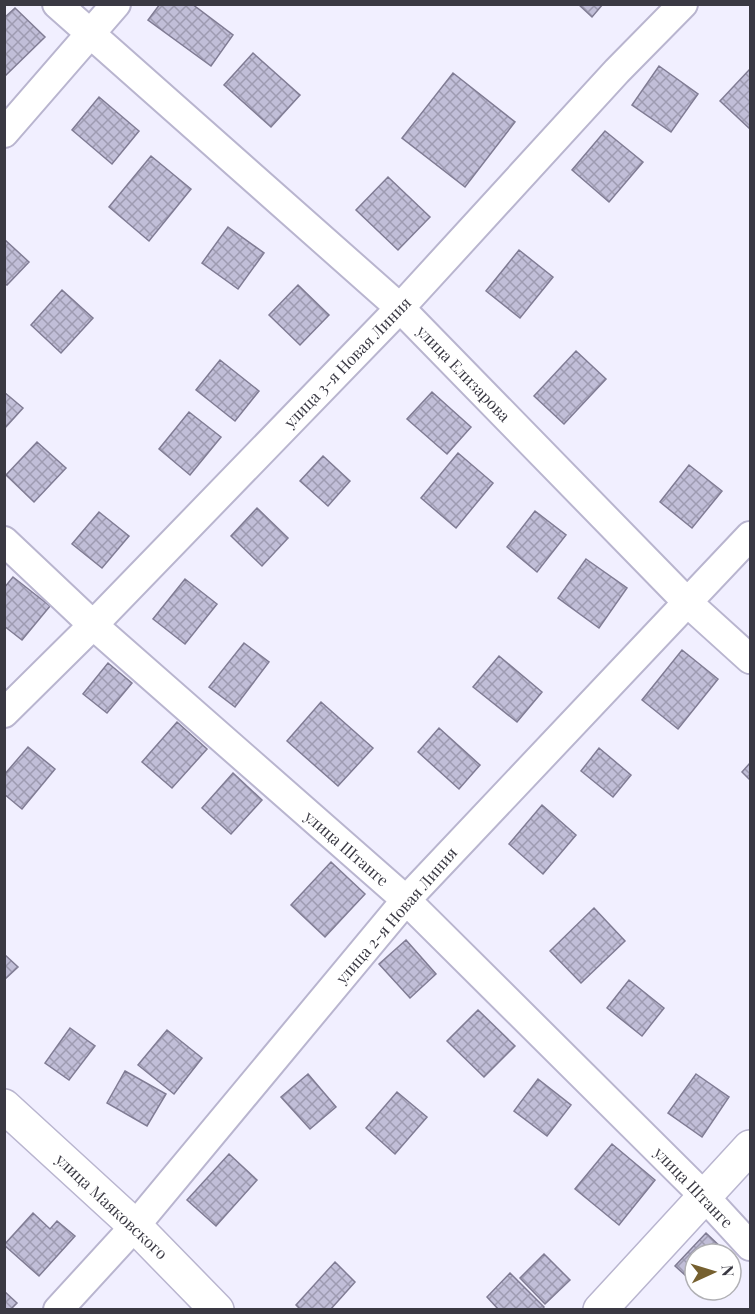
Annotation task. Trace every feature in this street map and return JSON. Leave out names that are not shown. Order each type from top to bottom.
[{"type":"street","name":"улица Елизарова","points":[[57,4],[400,308],[687,602],[750,659]]},
{"type":"street","points":[[4,133],[116,4]]},
{"type":"street","name":"улица 3-я Новая Линия","points":[[4,712],[93,625],[400,308],[617,71],[683,4]]},
{"type":"street","name":"улица 2-я Новая Линия","points":[[58,1310],[135,1226],[406,900],[750,536]]},
{"type":"street","name":"улица Штанге","points":[[4,541],[93,625],[406,900],[704,1196],[750,1246]]},
{"type":"street","name":"улица Маяковского","points":[[4,1106],[135,1226],[217,1310]]},
{"type":"street","points":[[600,1310],[750,1147]]},
{"type":"building","points":[[160,4],[192,4],[233,35],[211,66],[148,20]]},
{"type":"building","points":[[578,4],[603,4],[592,17]]},
{"type":"building","points":[[15,8],[45,37],[4,77],[4,18]]},
{"type":"building","points":[[253,53],[300,95],[271,127],[224,85]]},
{"type":"building","points":[[659,66],[698,94],[671,132],[632,105]]},
{"type":"building","points":[[750,71],[750,129],[720,101]]},
{"type":"building","points":[[453,73],[515,122],[465,187],[402,138]]},
{"type":"building","points":[[99,97],[139,131],[112,164],[72,130]]},
{"type":"building","points":[[605,131],[643,162],[609,202],[572,170]]},
{"type":"building","points":[[151,156],[191,189],[149,241],[109,207]]},
{"type":"building","points":[[388,177],[430,217],[398,250],[356,210]]},
{"type":"building","points":[[228,227],[264,253],[238,289],[202,263]]},
{"type":"building","points":[[4,239],[29,262],[7,285],[4,283]]},
{"type":"building","points":[[519,250],[553,277],[520,318],[486,291]]},
{"type":"building","points":[[298,285],[329,315],[300,345],[269,315]]},
{"type":"building","points":[[62,290],[93,318],[61,353],[31,325]]},
{"type":"building","points":[[576,351],[606,379],[564,424],[534,396]]},
{"type":"building","points":[[220,360],[259,391],[235,421],[196,390]]},
{"type":"building","points":[[4,392],[23,408],[4,429]]},
{"type":"building","points":[[432,392],[471,427],[447,454],[407,419]]},
{"type":"building","points":[[189,412],[221,437],[190,475],[159,449]]},
{"type":"building","points":[[37,442],[66,468],[34,502],[6,475]]},
{"type":"building","points":[[458,453],[493,483],[456,528],[421,498]]},
{"type":"building","points":[[323,456],[350,481],[328,506],[300,481]]},
{"type":"building","points":[[689,465],[722,491],[692,528],[660,502]]},
{"type":"building","points":[[257,508],[288,538],[262,566],[231,536]]},
{"type":"building","points":[[535,511],[566,535],[537,572],[507,547]]},
{"type":"building","points":[[99,512],[129,536],[102,568],[72,544]]},
{"type":"building","points":[[586,559],[627,588],[599,628],[558,598]]},
{"type":"building","points":[[13,577],[50,606],[22,640],[4,626],[4,588]]},
{"type":"building","points":[[185,579],[217,604],[185,644],[153,619]]},
{"type":"building","points":[[244,643],[269,662],[235,707],[209,687]]},
{"type":"building","points":[[682,650],[718,679],[678,729],[642,700]]},
{"type":"building","points":[[499,656],[542,692],[517,722],[473,687]]},
{"type":"building","points":[[108,663],[132,683],[107,713],[83,694]]},
{"type":"building","points":[[321,702],[373,748],[338,786],[287,741]]},
{"type":"building","points":[[177,722],[207,749],[172,788],[142,762]]},
{"type":"building","points":[[439,728],[480,765],[459,789],[418,752]]},
{"type":"building","points":[[28,747],[55,769],[22,809],[4,794],[4,775]]},
{"type":"building","points":[[599,748],[631,775],[613,797],[581,771]]},
{"type":"building","points":[[750,763],[750,780],[742,772]]},
{"type":"building","points":[[233,773],[262,800],[231,834],[202,808]]},
{"type":"building","points":[[542,805],[576,835],[543,874],[509,844]]},
{"type":"building","points":[[331,862],[365,894],[325,937],[291,905]]},
{"type":"building","points":[[594,908],[625,941],[581,983],[550,951]]},
{"type":"building","points":[[406,940],[436,974],[410,998],[379,964]]},
{"type":"building","points":[[4,954],[18,967],[4,980]]},
{"type":"building","points":[[629,980],[664,1008],[642,1036],[607,1008]]},
{"type":"building","points":[[478,1010],[515,1046],[484,1077],[447,1041]]},
{"type":"building","points":[[70,1028],[95,1046],[69,1080],[45,1063]]},
{"type":"building","points":[[167,1030],[202,1058],[174,1094],[138,1065]]},
{"type":"building","points":[[125,1071],[166,1094],[147,1126],[107,1103]]},
{"type":"building","points":[[308,1074],[336,1107],[310,1129],[281,1097]]},
{"type":"building","points":[[696,1074],[729,1097],[702,1137],[668,1113]]},
{"type":"building","points":[[538,1079],[571,1105],[547,1136],[514,1111]]},
{"type":"building","points":[[397,1092],[427,1117],[395,1154],[366,1128]]},
{"type":"building","points":[[612,1144],[655,1180],[619,1225],[575,1189]]},
{"type":"building","points":[[229,1154],[257,1180],[216,1226],[187,1200]]},
{"type":"building","points":[[33,1213],[50,1229],[57,1221],[75,1236],[39,1276],[4,1245]]},
{"type":"building","points":[[706,1233],[715,1242],[698,1242]]},
{"type":"building","points":[[544,1254],[570,1280],[545,1304],[520,1278]]},
{"type":"building","points":[[683,1257],[683,1273],[675,1266]]},
{"type":"building","points":[[335,1262],[355,1282],[330,1310],[301,1310],[296,1305]]},
{"type":"building","points":[[510,1273],[544,1307],[541,1310],[499,1310],[487,1297]]},
{"type":"building","points":[[4,1291],[17,1303],[10,1310],[4,1310]]}]
